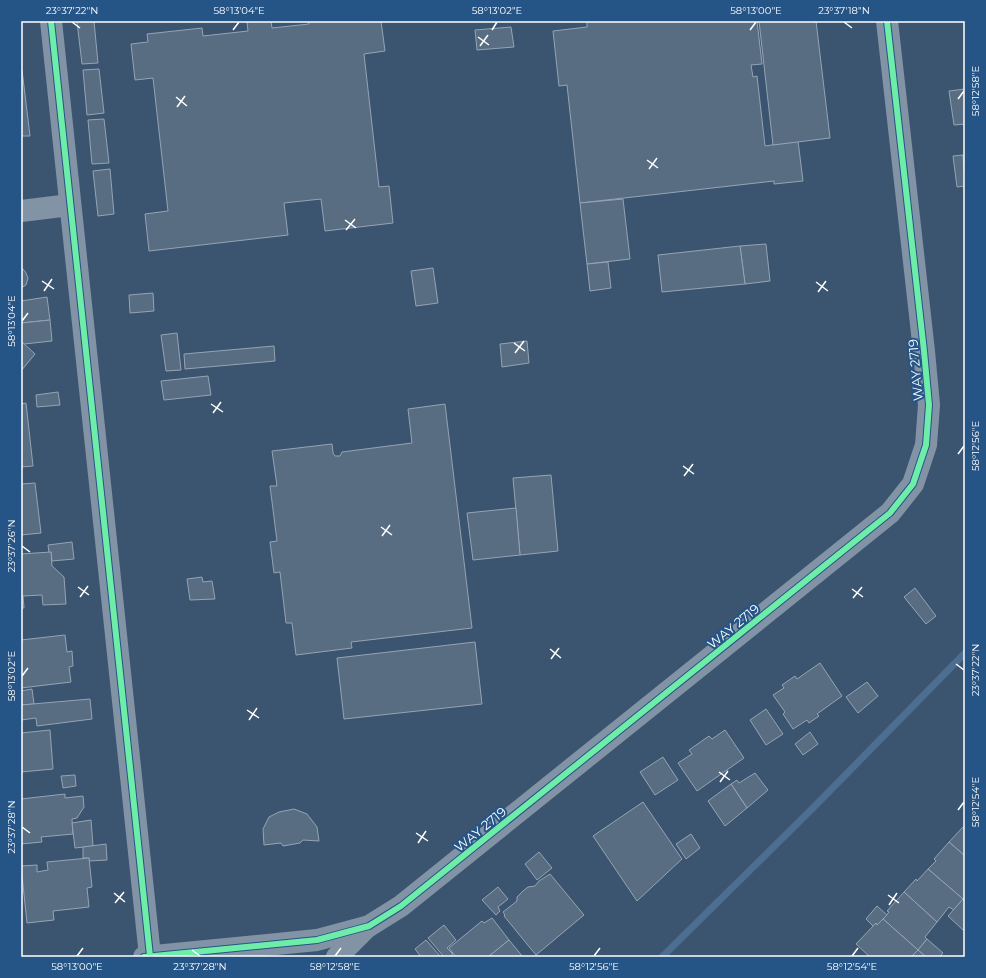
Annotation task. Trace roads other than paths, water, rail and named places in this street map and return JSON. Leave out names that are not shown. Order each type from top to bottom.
[{"type":"street","points":[[51,21],[147,957]]},
{"type":"street","name":"WAY 2719","points":[[344,954],[369,926],[401,906],[890,514],[913,484],[926,445],[929,405],[887,21]]},
{"type":"street","points":[[21,211],[70,205]]},
{"type":"street","name":"WAY 2719","points":[[147,957],[317,940],[369,926]]},
{"type":"waterway","points":[[662,957],[813,808],[965,653]]}]
